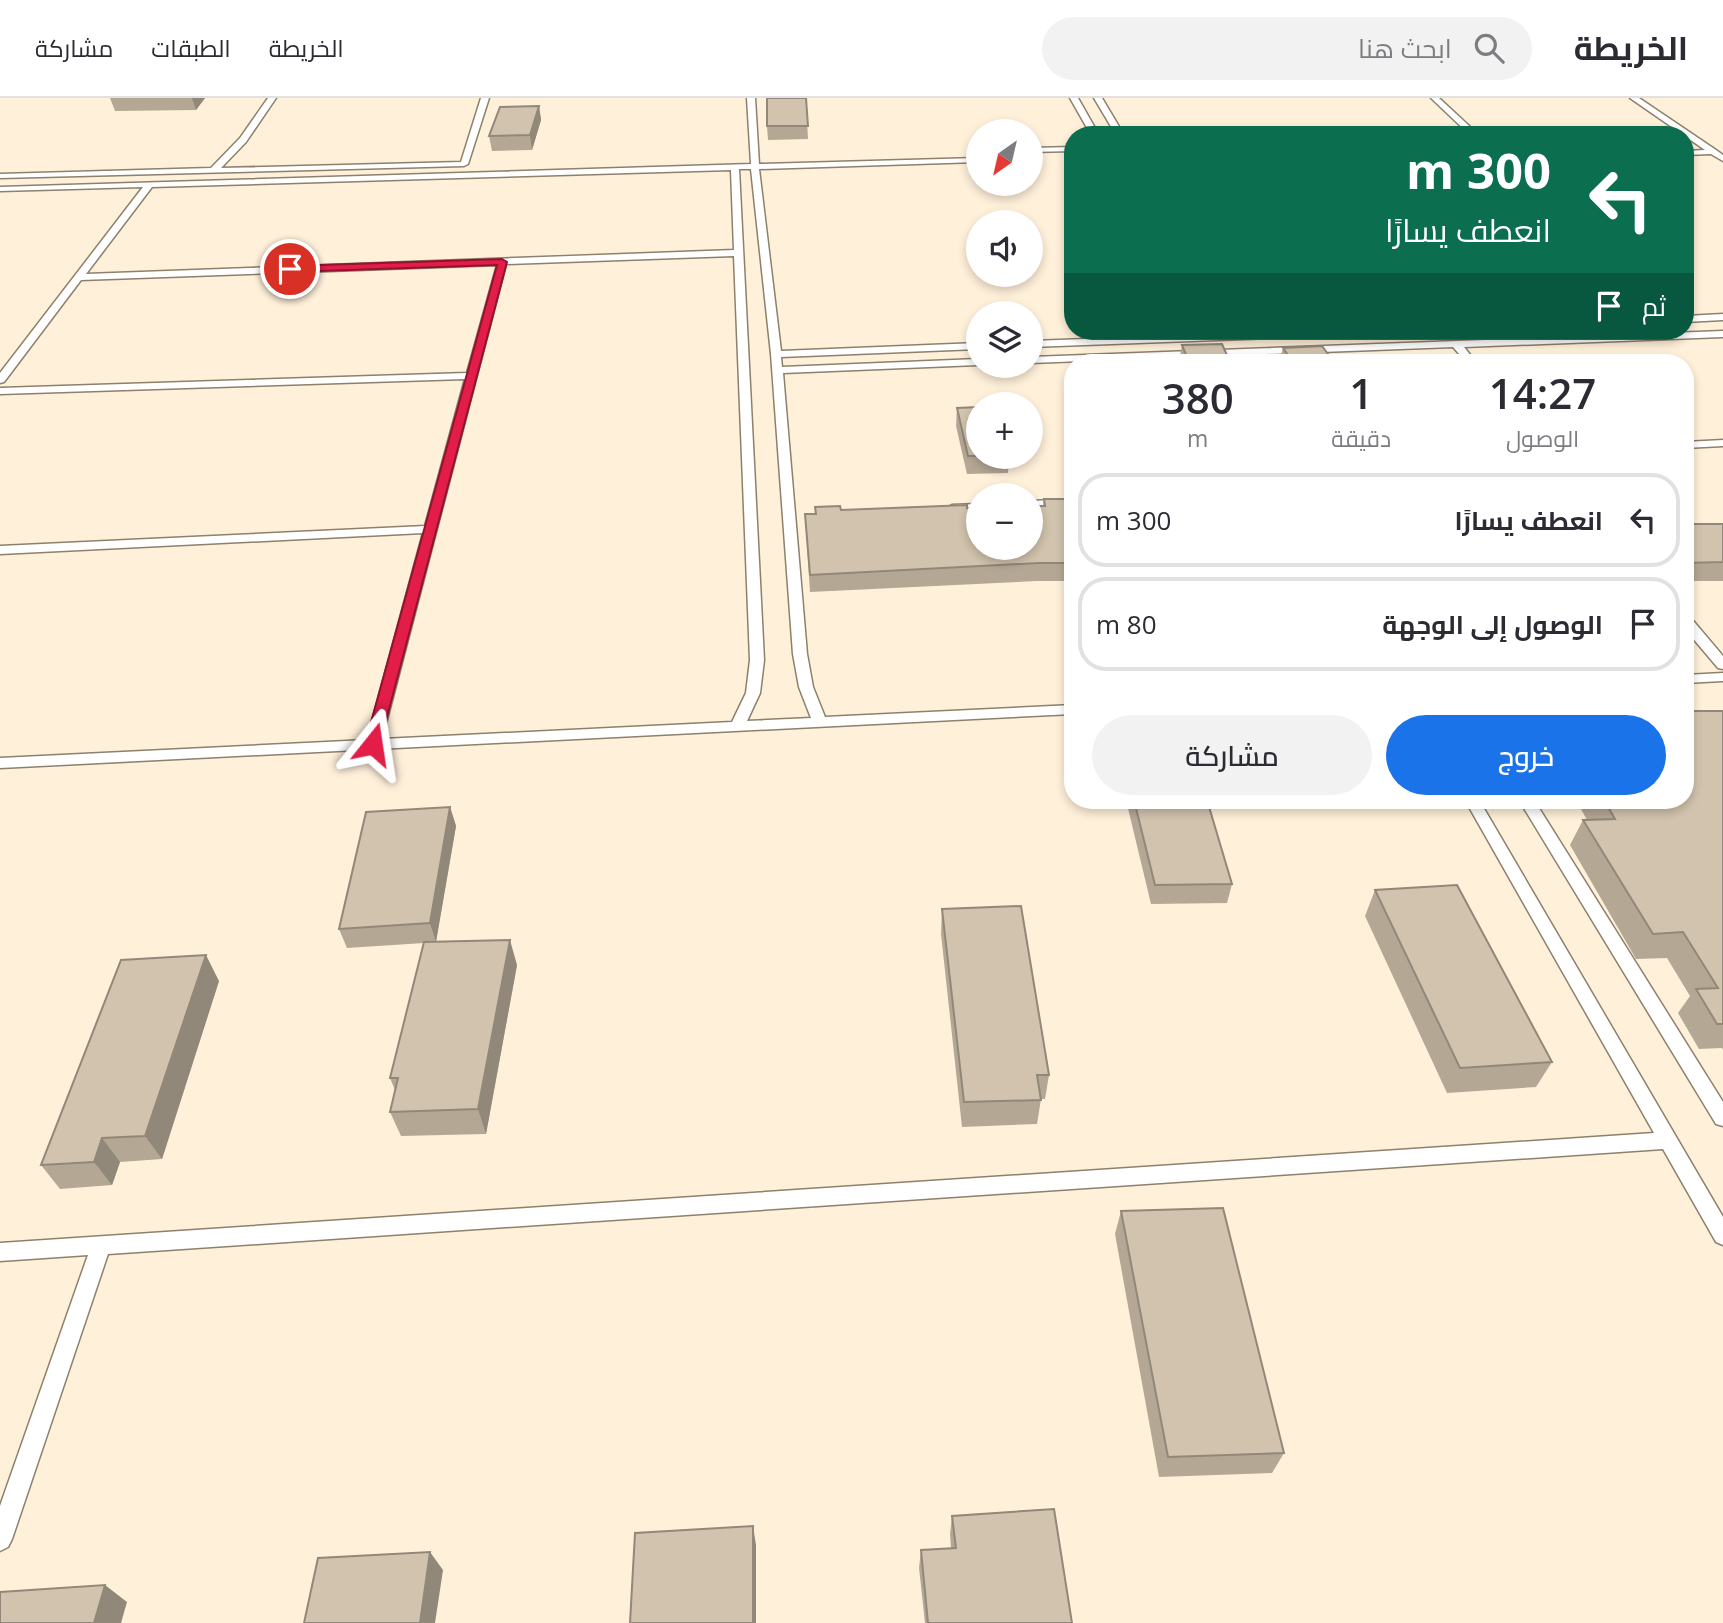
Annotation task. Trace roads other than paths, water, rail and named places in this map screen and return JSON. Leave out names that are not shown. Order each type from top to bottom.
[{"type":"lane","points":[[214,170],[249,133],[272,98]]},
{"type":"lane","points":[[464,164],[485,98]]},
{"type":"lane","points":[[751,98],[754,162],[776,354],[802,670],[820,722]]},
{"type":"lane","points":[[1074,98],[1090,126]]},
{"type":"lane","points":[[1098,98],[1115,126]]},
{"type":"lane","points":[[1435,98],[1465,126]]},
{"type":"lane","points":[[1634,98],[1675,126]]},
{"type":"lane","points":[[1694,139],[1723,159]]},
{"type":"lane","points":[[1043,150],[1064,149]]},
{"type":"lane","points":[[0,189],[735,167],[754,162],[966,152]]},
{"type":"lane","points":[[1694,153],[1713,152]]},
{"type":"lane","points":[[1043,158],[1064,158]]},
{"type":"lane","points":[[602,161],[966,160]]},
{"type":"lane","points":[[558,172],[561,162]]},
{"type":"lane","points":[[0,176],[477,164]]},
{"type":"lane","points":[[735,167],[757,660],[753,692],[737,726]]},
{"type":"lane","points":[[0,380],[149,184]]},
{"type":"lane","points":[[79,277],[739,253]]},
{"type":"lane","points":[[373,744],[502,262]]},
{"type":"lane","points":[[1694,319],[1723,317]]},
{"type":"lane","points":[[1694,334],[1723,334]]},
{"type":"lane","points":[[1043,343],[1098,340]]},
{"type":"lane","points":[[1190,354],[1517,340]]},
{"type":"lane","points":[[1456,344],[1464,354]]},
{"type":"lane","points":[[776,354],[966,346]]},
{"type":"lane","points":[[1043,360],[1064,359]]},
{"type":"lane","points":[[777,370],[966,362]]},
{"type":"lane","points":[[0,391],[471,376]]},
{"type":"lane","points":[[1694,444],[1723,443]]},
{"type":"lane","points":[[1043,504],[1064,503]]},
{"type":"lane","points":[[938,510],[966,509]]},
{"type":"lane","points":[[789,516],[802,516]]},
{"type":"lane","points":[[0,550],[430,529]]},
{"type":"lane","points":[[1694,631],[1723,665]]},
{"type":"lane","points":[[1694,679],[1723,677]]},
{"type":"lane","points":[[0,763],[1064,709]]},
{"type":"lane","points":[[1477,809],[1723,1236]]},
{"type":"lane","points":[[1533,809],[1723,1118]]},
{"type":"lane","points":[[0,1252],[1668,1140]]},
{"type":"lane","points":[[0,1539],[102,1246]]}]
